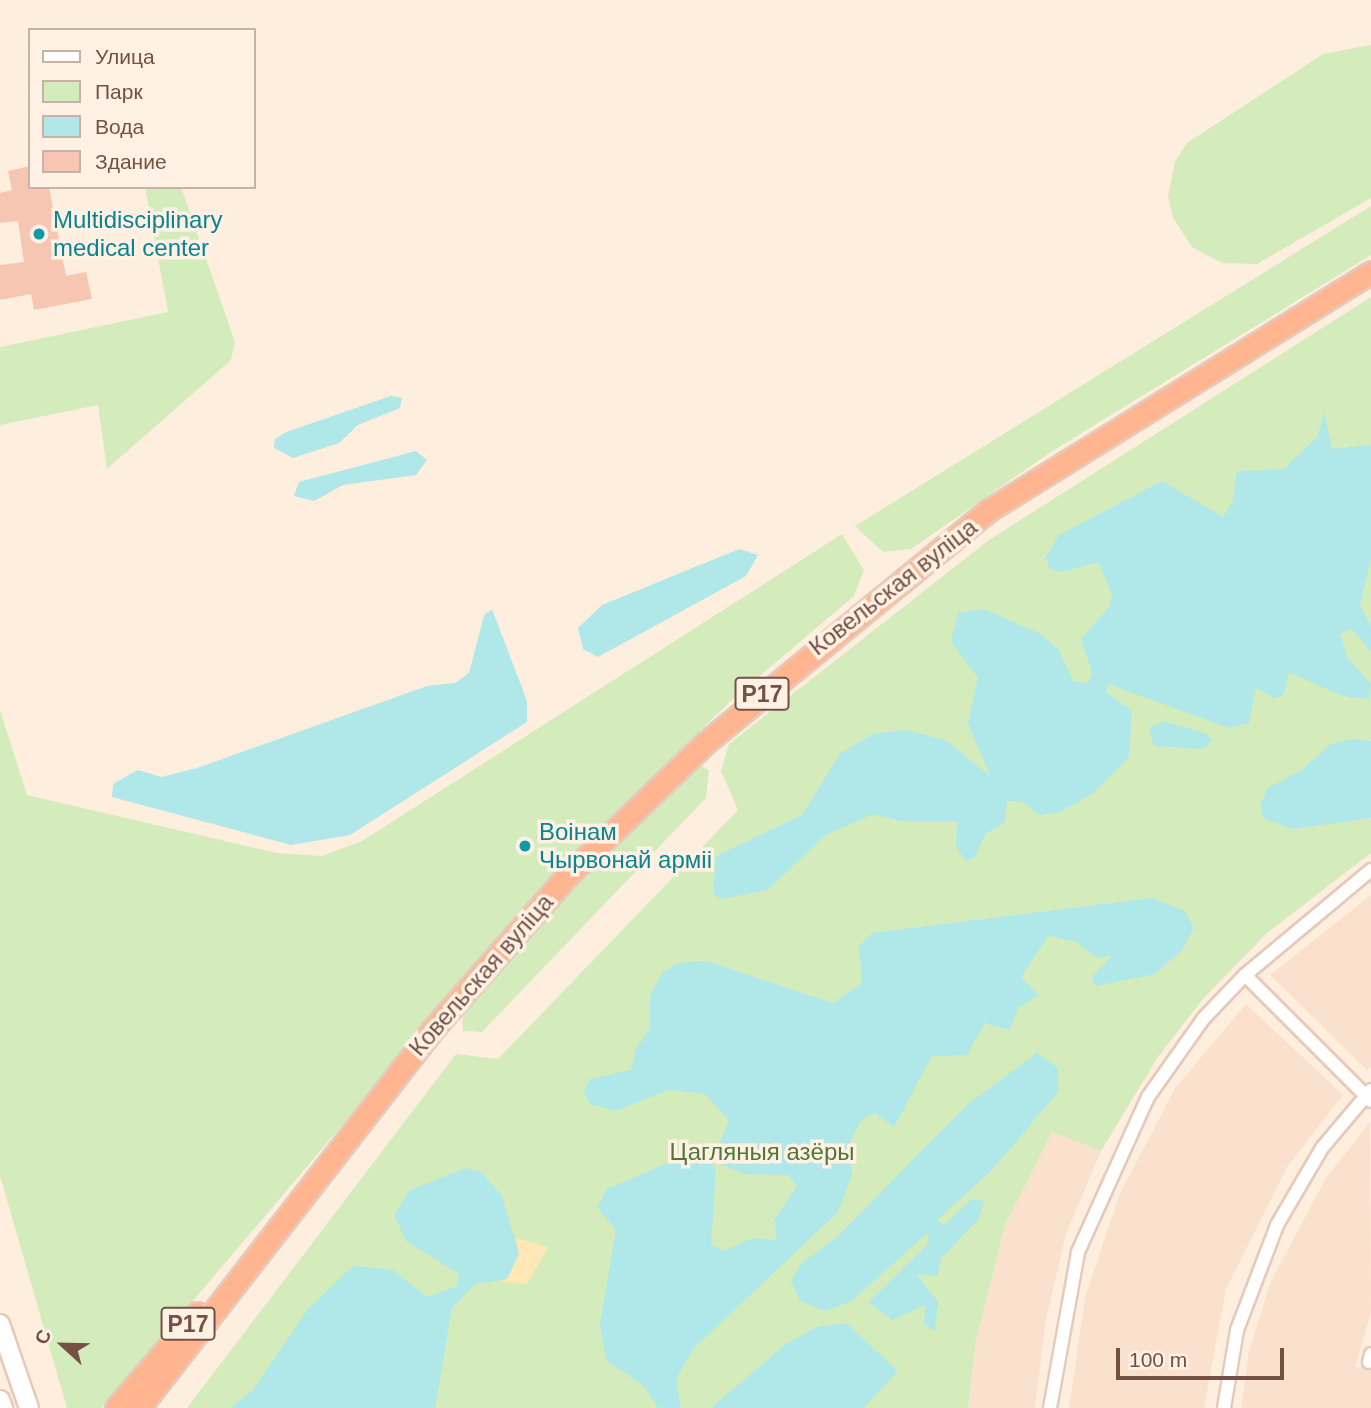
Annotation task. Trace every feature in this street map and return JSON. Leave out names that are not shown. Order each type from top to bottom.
[{"type":"highway","name":"Ковельская вуліца","points":[[139,1408],[263,1242],[525,921],[704,744],[989,510],[1371,272]]},
{"type":"highway","name":"Р17","points":[[116,1408],[263,1242]]},
{"type":"main road","points":[[0,1324],[29,1408]]},
{"type":"main road","points":[[0,1400],[3,1408]]},
{"type":"street","points":[[1050,1408],[1078,1252],[1119,1152],[1179,1051],[1245,975],[1371,870]]},
{"type":"street","points":[[1224,1408],[1240,1320],[1277,1225],[1322,1147],[1369,1095],[1245,975]]},
{"type":"shaded area","points":[[1371,895],[1371,1067],[1367,1070],[1270,975]]},
{"type":"shaded area","points":[[1246,1004],[1343,1095],[1287,1167],[1226,1289],[1204,1408],[1069,1408],[1085,1298],[1120,1193],[1176,1087]]},
{"type":"shaded area","points":[[1370,1122],[1371,1312],[1355,1367],[1371,1368],[1371,1408],[1241,1408],[1249,1351],[1271,1281],[1326,1178]]},
{"type":"shaded area","points":[[1052,1132],[1101,1151],[1066,1234],[1046,1319],[1035,1408],[968,1408],[976,1340],[1006,1223]]},
{"type":"green space","points":[[1371,45],[1371,198],[1257,264],[1222,263],[1192,247],[1173,218],[1168,196],[1175,162],[1187,143],[1323,54]]},
{"type":"green space","points":[[145,189],[182,189],[235,342],[231,360],[107,469],[98,405],[0,425],[0,347],[168,312]]},
{"type":"green space","points":[[1371,206],[1371,255],[1054,450],[911,549],[883,552],[855,526]]},
{"type":"green space","name":"Цагляныя азёры","points":[[1371,297],[1371,853],[1267,933],[1202,1000],[1158,1057],[1101,1151],[1052,1132],[1006,1223],[976,1340],[968,1408],[187,1408],[456,1054],[498,1059],[738,810],[721,771],[729,744],[989,540]]},
{"type":"green space","points":[[842,534],[864,570],[854,596],[736,696],[573,853],[102,1408],[67,1408],[0,1176],[0,710],[27,795],[277,853],[322,856],[362,841]]},
{"type":"green space","points":[[696,763],[709,770],[706,798],[482,1032],[463,1031],[462,1011],[553,902]]},
{"type":"sand","points":[[516,1238],[548,1247],[527,1284],[502,1282],[518,1248]]},
{"type":"water","points":[[391,396],[402,398],[400,408],[358,425],[339,443],[293,458],[274,448],[275,439],[286,432]]},
{"type":"water","points":[[1324,412],[1332,449],[1371,445],[1371,558],[1360,605],[1371,626],[1371,652],[1352,629],[1340,634],[1347,657],[1371,684],[1369,699],[1342,696],[1289,672],[1283,696],[1273,698],[1256,687],[1249,723],[1229,728],[1108,684],[1106,692],[1132,711],[1129,757],[1092,794],[1060,812],[1039,815],[1022,802],[1007,801],[1005,823],[986,833],[974,858],[966,861],[956,847],[957,821],[901,821],[873,814],[824,836],[768,890],[721,899],[713,894],[716,856],[802,815],[840,754],[872,734],[907,730],[947,741],[991,777],[968,724],[978,678],[951,641],[958,613],[983,609],[1039,633],[1058,649],[1073,681],[1088,684],[1092,673],[1081,639],[1109,607],[1112,595],[1099,562],[1060,572],[1049,568],[1046,557],[1059,535],[1162,481],[1223,517],[1233,501],[1237,471],[1284,469],[1318,436]]},
{"type":"water","points":[[416,451],[427,460],[416,475],[343,485],[314,501],[294,496],[299,482]]},
{"type":"water","points":[[739,549],[758,555],[746,576],[598,657],[583,649],[578,628],[602,605]]},
{"type":"water","points":[[492,609],[527,701],[527,722],[350,835],[291,845],[112,797],[113,784],[138,770],[161,777],[197,768],[427,686],[455,683],[469,673],[484,615]]},
{"type":"water","points":[[1163,721],[1207,734],[1212,741],[1202,749],[1154,746],[1149,729]]},
{"type":"water","points":[[1352,739],[1371,741],[1371,818],[1293,829],[1264,819],[1260,805],[1268,788],[1302,770],[1331,744]]},
{"type":"water","points":[[1152,898],[1185,911],[1194,928],[1182,950],[1155,974],[1095,986],[1092,977],[1112,956],[1097,958],[1076,942],[1048,936],[1021,977],[1038,995],[1018,1008],[1010,1030],[985,1023],[967,1055],[932,1056],[894,1127],[875,1113],[861,1120],[848,1146],[852,1175],[838,1212],[693,1349],[676,1379],[681,1408],[658,1408],[645,1387],[606,1360],[600,1325],[616,1230],[597,1207],[607,1189],[689,1154],[705,1154],[716,1169],[711,1244],[723,1251],[753,1238],[777,1240],[774,1220],[797,1186],[788,1175],[744,1174],[723,1165],[717,1149],[729,1120],[705,1094],[669,1090],[615,1111],[590,1104],[584,1092],[590,1079],[631,1070],[636,1049],[650,1029],[650,996],[662,973],[678,963],[706,961],[833,1003],[862,983],[859,946],[872,933]]},
{"type":"water","points":[[1037,1053],[1058,1068],[1058,1092],[993,1169],[938,1219],[943,1226],[972,1199],[984,1201],[978,1220],[942,1257],[937,1276],[916,1274],[938,1302],[935,1331],[924,1324],[925,1305],[892,1320],[869,1302],[929,1243],[927,1233],[852,1301],[825,1311],[800,1301],[791,1281],[802,1263],[838,1236],[968,1104]]},
{"type":"water","points":[[466,1168],[482,1173],[502,1196],[519,1254],[507,1279],[475,1284],[452,1308],[435,1408],[230,1408],[253,1390],[308,1309],[353,1266],[393,1270],[427,1297],[457,1286],[459,1274],[406,1241],[394,1215],[410,1190]]},
{"type":"water","points":[[846,1323],[898,1371],[863,1408],[711,1408],[786,1344],[817,1327]]},
{"type":"building","name":"Multidisciplinary medical center","points":[[28,166],[28,189],[49,189],[66,276],[86,272],[92,299],[34,310],[31,294],[0,300],[0,265],[24,262],[18,221],[0,223],[0,193],[12,190],[8,171]]},
{"type":"place","name":"Multidisciplinary medical center","points":[[39,234]]},
{"type":"place","name":"Воінам Чырвонай арміі","points":[[525,846]]}]
